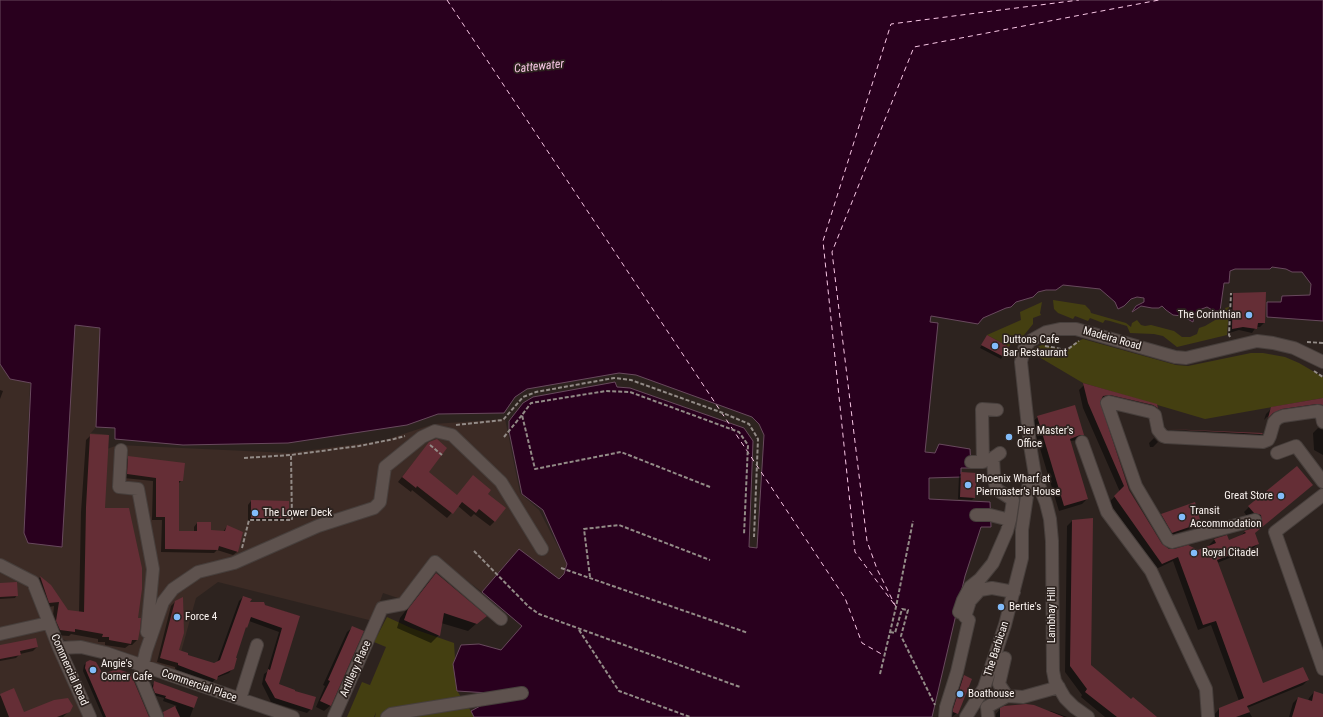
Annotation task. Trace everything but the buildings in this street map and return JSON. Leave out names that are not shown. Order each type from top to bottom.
[{"type":"street","name":"Madeira Road","points":[[1052,541],[1050,519],[1046,503],[1035,475],[1030,445],[1021,362],[1024,349],[1030,341],[1046,332],[1060,329],[1076,329],[1175,357],[1186,358],[1257,341],[1294,348],[1323,362]]},
{"type":"street","points":[[1255,520],[1172,542],[1168,540],[1137,490],[1107,403],[1109,402],[1151,412],[1155,415],[1160,434],[1166,437],[1263,442],[1268,440],[1274,422],[1283,416],[1318,411],[1322,412],[1323,422]]},
{"type":"street","points":[[971,462],[983,462],[982,408],[997,410]]},
{"type":"street","points":[[157,717],[140,676],[146,651],[163,602],[173,589],[198,572],[234,563],[318,526],[374,508],[380,502],[385,467],[422,437],[435,431],[452,435],[501,482],[542,549]]},
{"type":"street","points":[[1082,442],[1106,512],[1151,571],[1206,689],[1208,717]]},
{"type":"street","points":[[1277,453],[1296,446],[1323,482]]},
{"type":"street","points":[[121,450],[119,487],[138,490],[153,569],[146,651]]},
{"type":"street","points":[[945,717],[946,707],[957,672],[969,620],[966,616],[959,612],[963,600],[970,588],[980,579],[993,563],[1007,531],[1010,520],[1013,500],[996,489],[993,458],[1000,453]]},
{"type":"street","name":"The Barbican","points":[[966,717],[984,688],[1005,625],[1014,592],[1022,558],[1022,530],[1029,482]]},
{"type":"street","points":[[1321,498],[1275,532],[1323,669]]},
{"type":"street","points":[[976,515],[990,515],[1010,520]]},
{"type":"street","name":"Lambhay Hill","points":[[1052,541],[1053,671],[1065,698],[1074,707],[1088,717]]},
{"type":"street","name":"Artillery Place","points":[[334,717],[378,621],[382,608],[403,604],[435,562],[501,619]]},
{"type":"street","name":"Commercial Road","points":[[0,565],[33,582],[48,623],[90,717]]},
{"type":"street","points":[[966,616],[970,601],[980,590],[992,588],[1014,592]]},
{"type":"street","points":[[0,634],[48,623]]},
{"type":"street","points":[[240,699],[257,645]]},
{"type":"street","name":"Commercial Place","points":[[59,648],[81,647],[106,653],[293,717]]},
{"type":"street","points":[[1005,658],[999,684],[1007,696]]},
{"type":"street","points":[[988,717],[987,707],[1007,696],[1023,696],[1059,687]]},
{"type":"street","points":[[387,717],[391,714],[522,693]]},
{"type":"path","points":[[1225,340],[1231,338],[1229,335],[1231,294]]},
{"type":"path","points":[[1304,342],[1323,343]]},
{"type":"path","points":[[1312,370],[1323,378]]},
{"type":"path","points":[[450,425],[503,420],[523,397],[536,392],[614,378],[632,380],[723,413],[749,424],[758,439],[754,537]]},
{"type":"path","points":[[504,437],[532,403],[606,391],[630,392],[739,432],[748,445],[744,535]]},
{"type":"path","points":[[522,415],[535,469],[621,452],[710,487]]},
{"type":"path","points":[[244,458],[290,455],[359,446],[409,435]]},
{"type":"path","points":[[242,549],[249,520],[292,520],[290,455]]},
{"type":"path","points":[[880,674],[913,521]]},
{"type":"path","points":[[590,577],[584,528],[619,525],[710,560]]},
{"type":"path","points":[[474,551],[529,607],[539,614],[740,687]]},
{"type":"path","points":[[561,568],[748,633]]},
{"type":"path","points":[[890,632],[896,633],[902,610],[908,610],[902,636],[934,704]]},
{"type":"path","points":[[578,629],[619,691],[690,717]]},
{"type":"shaded area","points":[[1053,300],[1085,305],[1091,313],[1126,323],[1131,327],[1132,323],[1137,320],[1141,325],[1151,325],[1174,331],[1182,337],[1190,337],[1197,334],[1199,328],[1222,316],[1225,308],[1229,307],[1227,335],[1177,347],[1163,336],[1130,333],[1127,326],[1110,321],[1105,320],[1103,323],[1090,318],[1088,321],[1075,316],[1073,319],[1058,313],[1054,309]]},
{"type":"shaded area","points":[[1042,302],[1041,315],[1033,318],[1033,324],[1016,345],[1011,343],[1009,347],[987,335],[1021,320],[1020,312]]},
{"type":"shaded area","points":[[75,325],[100,328],[96,427],[91,433],[109,435],[107,449],[118,445],[288,453],[382,441],[434,424],[505,419],[520,493],[539,510],[567,564],[564,574],[559,579],[519,549],[482,592],[436,557],[401,599],[383,593],[373,621],[218,582],[196,598],[176,670],[58,638],[91,717],[0,717],[0,364],[10,379],[30,382],[24,533],[28,543],[61,546]]},
{"type":"shaded area","points":[[1083,339],[1176,365],[1188,366],[1251,353],[1263,353],[1285,357],[1299,363],[1323,377],[1323,398],[1205,419],[1083,383],[1034,354],[1035,348],[1042,345],[1068,349],[1076,342]]},
{"type":"shaded area","points":[[387,617],[411,628],[454,643],[457,691],[474,717],[375,717],[376,712],[374,717],[347,717],[362,682],[391,693],[370,685],[386,647],[374,642]]},
{"type":"water","name":"Cattewater","points":[[0,0],[1323,0],[1323,321],[1267,317],[1267,302],[1281,302],[1282,296],[1310,295],[1311,284],[1302,272],[1292,272],[1286,269],[1272,267],[1270,269],[1235,269],[1230,271],[1229,283],[1224,283],[1220,311],[1214,311],[1207,307],[1199,310],[1194,315],[1193,322],[1182,316],[1173,315],[1162,306],[1159,308],[1152,308],[1141,306],[1132,312],[1136,306],[1144,302],[1144,298],[1137,297],[1131,299],[1124,306],[1118,309],[1115,302],[1100,289],[1063,285],[1056,290],[1038,292],[1033,297],[1016,302],[1011,307],[983,318],[978,324],[931,316],[930,322],[938,323],[925,452],[935,453],[939,444],[970,449],[971,468],[961,468],[961,477],[929,478],[929,499],[990,502],[991,527],[981,527],[965,576],[932,717],[474,717],[471,711],[484,704],[489,693],[457,691],[453,664],[461,645],[479,644],[501,650],[522,626],[482,592],[519,549],[559,579],[564,574],[567,564],[543,510],[522,494],[509,431],[509,421],[523,403],[533,397],[615,382],[617,387],[630,388],[744,428],[753,441],[749,547],[757,548],[764,435],[759,424],[752,417],[636,375],[619,373],[527,389],[515,397],[504,413],[438,414],[407,425],[288,443],[183,445],[115,439],[115,428],[96,427],[100,328],[75,325],[62,547],[28,543],[24,533],[31,383],[10,379],[0,364]]},
{"type":"ferry route","points":[[447,0],[845,598],[862,643],[885,656]]},
{"type":"ferry route","points":[[894,604],[855,552],[823,241],[891,24],[1079,0]]},
{"type":"ferry route","points":[[896,607],[877,569],[867,541],[832,252],[914,47],[1159,0]]},
{"type":"place","name":"The Corinthian","points":[[1249,315]]},
{"type":"place","name":"Duttons Cafe Bar Restaurant","points":[[995,346]]},
{"type":"place","name":"Pier Master's Office","points":[[1009,437]]},
{"type":"place","name":"Phoenix Wharf at Piermaster's House","points":[[968,485]]},
{"type":"place","name":"Great Store","points":[[1281,496]]},
{"type":"place","name":"The Lower Deck","points":[[255,513]]},
{"type":"place","name":"Transit Accommodation","points":[[1182,517]]},
{"type":"place","name":"Royal Citadel","points":[[1194,553]]},
{"type":"place","name":"Bertie's","points":[[1001,607]]},
{"type":"place","name":"Force 4","points":[[177,617]]},
{"type":"place","name":"Angie's Corner Cafe","points":[[93,670]]},
{"type":"place","name":"Boathouse","points":[[960,694]]}]
